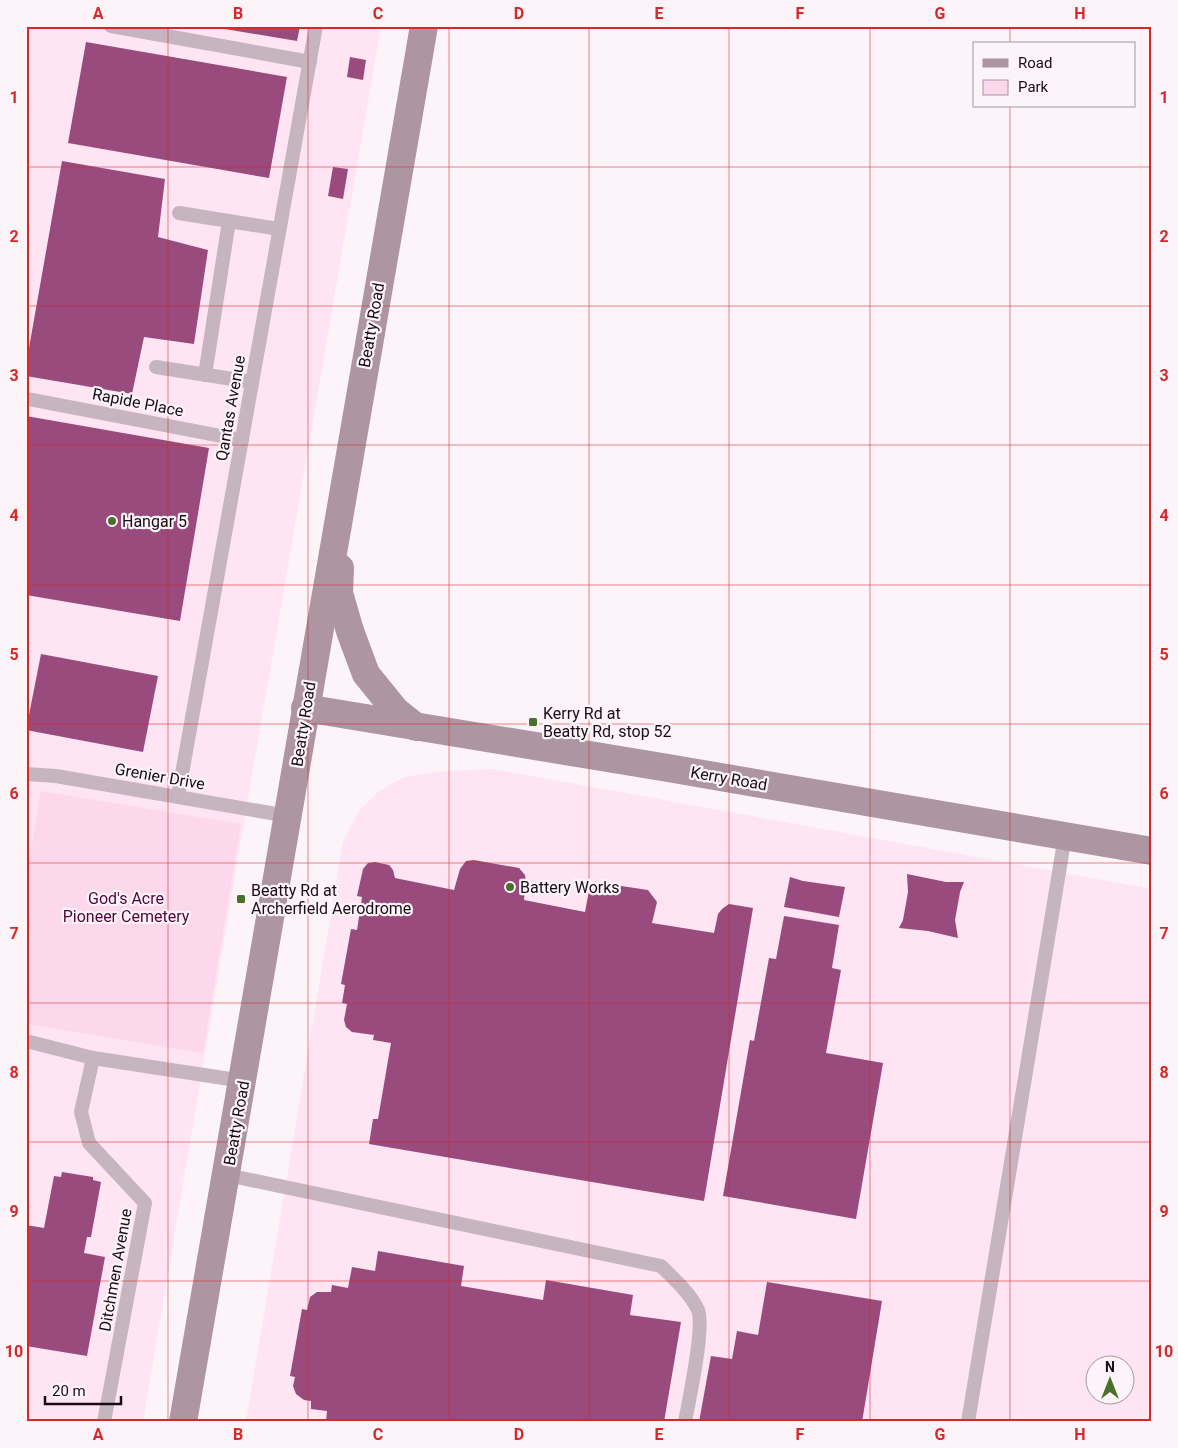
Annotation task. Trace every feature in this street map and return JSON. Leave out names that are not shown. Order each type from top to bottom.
[{"type":"main road","name":"Beatty Road","points":[[183,1422],[424,26]]},
{"type":"main road","points":[[344,483],[338,593],[366,674],[396,711],[416,727]]},
{"type":"main road","name":"Kerry Road","points":[[305,708],[1152,851]]},
{"type":"lane","points":[[111,26],[310,62]]},
{"type":"lane","name":"Qantas Avenue","points":[[178,796],[316,26]]},
{"type":"lane","points":[[179,213],[280,229]]},
{"type":"lane","points":[[205,375],[229,221]]},
{"type":"lane","points":[[156,367],[252,382]]},
{"type":"lane","name":"Rapide Place","points":[[28,399],[242,440]]},
{"type":"lane","name":"Grenier Drive","points":[[26,774],[56,776],[288,816]]},
{"type":"lane","points":[[968,1422],[1064,836]]},
{"type":"lane","points":[[26,1041],[92,1058],[243,1081]]},
{"type":"lane","name":"Ditchmen Avenue","points":[[92,1058],[81,1112],[89,1143],[145,1203],[104,1422]]},
{"type":"lane","points":[[227,1175],[660,1266],[684,1290],[698,1311],[701,1328],[686,1422]]},
{"type":"shaded area","points":[[26,26],[381,26],[143,1422],[26,1422]]},
{"type":"shaded area","points":[[493,769],[1152,889],[1152,1422],[246,1422],[343,841],[359,811],[378,792],[404,777],[445,771]]},
{"type":"green space","name":"God's Acre Pioneer Cemetery","points":[[41,791],[241,824],[203,1053],[26,1024],[26,882]]},
{"type":"building","points":[[213,26],[300,26],[297,41]]},
{"type":"building","points":[[86,42],[287,77],[269,178],[68,143]]},
{"type":"building","points":[[350,57],[366,60],[363,80],[347,77]]},
{"type":"building","points":[[62,161],[165,179],[158,237],[208,250],[194,344],[144,337],[132,394],[26,376],[26,365]]},
{"type":"building","points":[[333,167],[348,169],[343,199],[328,196]]},
{"type":"building","name":"Hangar 5","points":[[26,416],[209,448],[180,621],[26,595]]},
{"type":"building","points":[[41,654],[158,676],[143,752],[26,730]]},
{"type":"building","points":[[474,860],[519,868],[525,875],[524,900],[585,912],[589,891],[594,885],[601,883],[648,890],[657,902],[652,923],[714,933],[718,914],[729,904],[753,908],[704,1201],[369,1144],[373,1119],[378,1119],[391,1043],[373,1040],[374,1035],[352,1032],[346,1027],[344,1020],[347,1004],[342,1003],[345,985],[341,984],[351,929],[357,930],[362,897],[357,896],[363,869],[368,863],[375,862],[389,865],[393,870],[395,878],[454,890],[460,869],[466,861]]},
{"type":"building","points":[[907,874],[946,882],[964,882],[960,892],[955,920],[958,938],[928,931],[899,928],[903,920],[908,892]]},
{"type":"building","points":[[790,877],[803,881],[845,887],[839,917],[784,907]]},
{"type":"building","points":[[784,916],[839,925],[832,968],[841,970],[826,1053],[883,1063],[856,1219],[723,1196],[750,1040],[754,1041],[769,958],[776,959]]},
{"type":"building","points":[[62,1172],[93,1177],[93,1180],[101,1182],[91,1237],[87,1237],[84,1253],[105,1257],[87,1356],[26,1346],[26,1225],[44,1228],[54,1176],[61,1177]]},
{"type":"building","points":[[378,1251],[464,1266],[461,1286],[543,1300],[546,1280],[633,1295],[630,1315],[681,1322],[664,1422],[326,1422],[327,1411],[311,1409],[311,1401],[304,1400],[296,1394],[293,1386],[295,1377],[290,1376],[302,1309],[307,1310],[310,1297],[317,1292],[331,1292],[332,1285],[348,1288],[352,1267],[375,1271]]},
{"type":"building","points":[[767,1282],[882,1301],[862,1422],[699,1422],[711,1356],[732,1359],[737,1331],[758,1335]]},
{"type":"place","name":"Hangar 5","points":[[112,521]]},
{"type":"place","name":"Kerry Rd at Beatty Rd, stop 52","points":[[533,722]]},
{"type":"place","name":"Battery Works","points":[[510,887]]},
{"type":"place","name":"Beatty Rd at Archerfield Aerodrome","points":[[241,899]]}]
